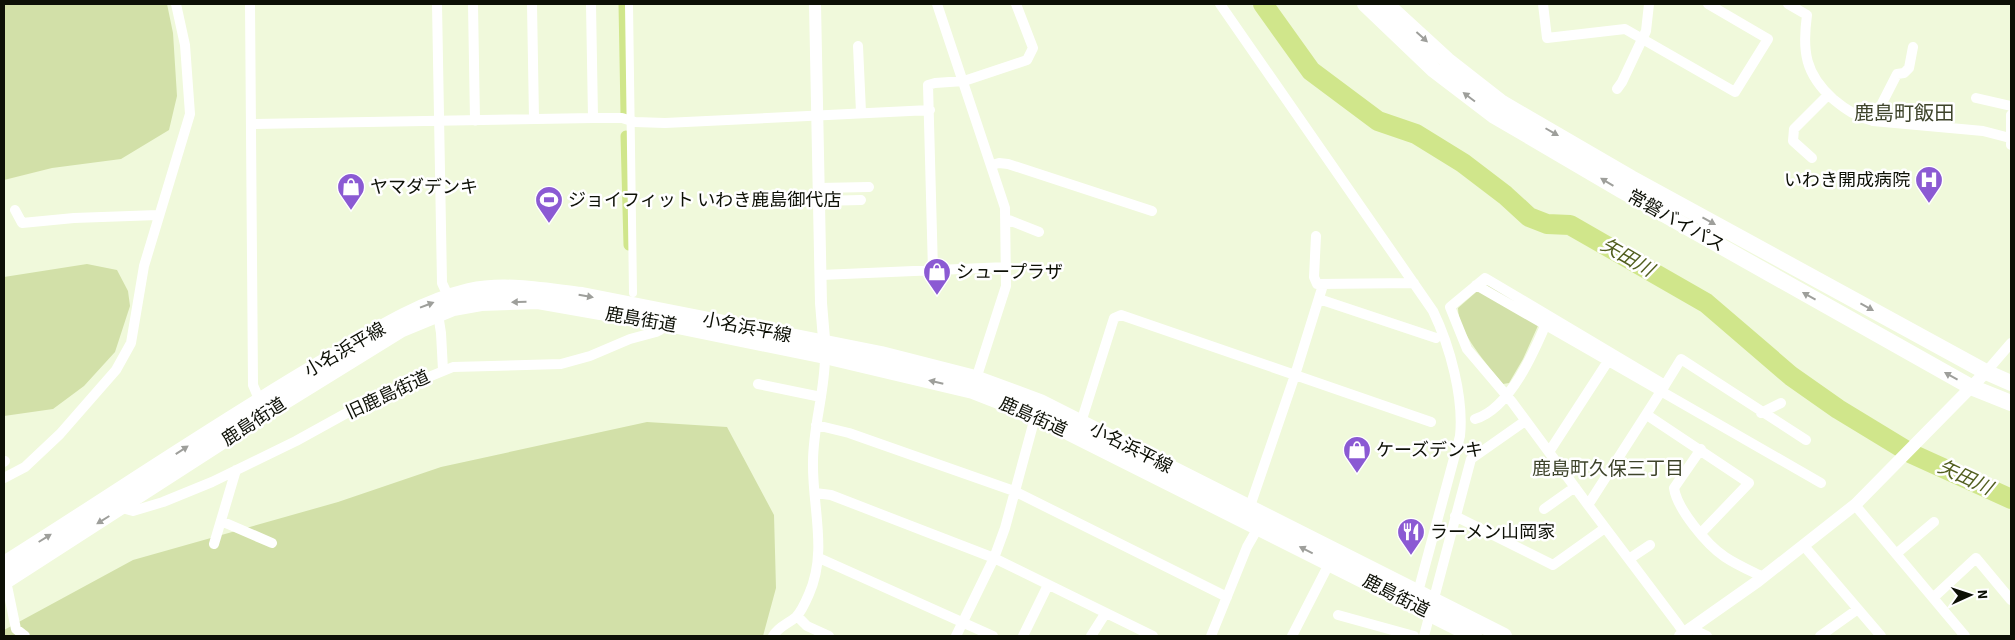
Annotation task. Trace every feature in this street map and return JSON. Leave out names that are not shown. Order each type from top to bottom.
[{"type":"main road","name":"常磐バイパス","points":[[1365,4],[1434,70],[1493,115],[1971,387],[2011,403]]},
{"type":"main road","name":"常磐バイパス","points":[[1386,4],[1447,60],[1502,103],[1631,178],[1986,372],[2011,383]]},
{"type":"main road","name":"小名浜平線","points":[[4,564],[262,407],[409,313],[497,287],[582,295],[825,350],[881,354],[974,384],[1037,409],[1251,518],[1418,592],[1433,607],[1504,636]]},
{"type":"main road","name":"鹿島街道","points":[[5,582],[122,508],[262,407],[402,329],[438,314],[451,302],[538,301],[825,350]]},
{"type":"main road","name":"鹿島街道","points":[[1251,518],[1330,562],[1433,607],[1474,636]]},
{"type":"street","points":[[4,478],[24,467],[60,434],[102,388],[120,362],[134,333],[144,266],[158,215],[187,130],[190,114],[185,45],[176,4]]},
{"type":"street","points":[[250,4],[253,385],[262,407]]},
{"type":"street","points":[[437,4],[442,283],[451,302]]},
{"type":"street","points":[[472,4],[475,121]]},
{"type":"street","points":[[532,4],[534,119]]},
{"type":"street","points":[[591,4],[593,118]]},
{"type":"street","points":[[629,4],[633,294]]},
{"type":"street","points":[[774,636],[778,628],[797,616],[810,593],[819,558],[819,533],[813,463],[816,425],[825,375],[825,350],[821,275],[815,4]]},
{"type":"street","points":[[937,4],[1005,208],[1008,267],[1006,286],[974,384]]},
{"type":"street","points":[[933,271],[928,85],[964,81],[1027,60],[1033,48],[1016,4]]},
{"type":"street","points":[[1220,4],[1433,311],[1447,344],[1462,422],[1460,436],[1418,592]]},
{"type":"street","points":[[1543,4],[1547,38],[1625,28],[1735,92],[1768,39],[1708,4]]},
{"type":"street","points":[[1617,89],[1643,39],[1648,25],[1649,4]]},
{"type":"street","points":[[1788,4],[1807,15],[1804,47],[1807,64],[1817,85],[1858,117],[1873,121],[1983,131],[2011,141],[2011,115]]},
{"type":"street","points":[[858,46],[861,112]]},
{"type":"street","points":[[1873,121],[1897,74],[1904,73],[1909,68],[1913,47]]},
{"type":"street","points":[[1812,158],[1793,140],[1794,129],[1828,94]]},
{"type":"street","points":[[1976,98],[2011,106]]},
{"type":"street","points":[[252,124],[593,118],[622,118],[631,121],[665,123],[930,110]]},
{"type":"street","points":[[992,165],[999,163],[1008,164],[1152,211]]},
{"type":"street","points":[[819,195],[869,187]]},
{"type":"street","points":[[819,195],[860,200]]},
{"type":"street","points":[[16,210],[22,223],[74,218],[158,215]]},
{"type":"street","points":[[1006,219],[1039,232]]},
{"type":"street","points":[[1316,236],[1315,282],[1323,286],[1414,283]]},
{"type":"street","points":[[821,275],[1008,267]]},
{"type":"street","points":[[1707,636],[1685,633],[1506,395],[1468,349],[1450,306],[1485,278],[1547,320],[1821,483]]},
{"type":"street","points":[[1211,636],[1247,548],[1251,518],[1323,286]]},
{"type":"street","points":[[1319,299],[1436,338]]},
{"type":"street","points":[[438,314],[443,370]]},
{"type":"street","points":[[1083,416],[1114,318],[1121,315],[1431,422]]},
{"type":"street","points":[[1475,419],[1501,402],[1529,361],[1547,320]]},
{"type":"street","name":"旧鹿島街道","points":[[122,508],[133,510],[163,502],[296,442],[363,404],[443,370],[457,366],[561,364],[590,356],[630,339],[656,332],[660,330],[663,323]]},
{"type":"street","points":[[1685,633],[1763,577],[1855,505],[1986,372],[2011,343]]},
{"type":"street","points":[[1549,452],[1610,358]]},
{"type":"street","points":[[1588,505],[1648,415],[1681,359],[1761,413],[1806,440]]},
{"type":"street","points":[[758,384],[821,397]]},
{"type":"street","points":[[1761,413],[1782,403]]},
{"type":"street","points":[[956,636],[994,558],[1005,528],[1037,409]]},
{"type":"street","points":[[1648,415],[1749,483],[1701,533]]},
{"type":"street","points":[[1424,636],[1471,459],[1525,421]]},
{"type":"street","points":[[816,425],[849,433],[1014,491],[1227,597]]},
{"type":"street","points":[[1701,449],[1674,488],[1675,496],[1693,525],[1724,556],[1763,577]]},
{"type":"street","points":[[214,544],[236,470]]},
{"type":"street","points":[[1544,509],[1574,487]]},
{"type":"street","points":[[815,493],[830,495],[994,558],[1153,636]]},
{"type":"street","points":[[1855,505],[1965,636]]},
{"type":"street","points":[[1455,516],[1553,565],[1605,528]]},
{"type":"street","points":[[221,521],[272,543]]},
{"type":"street","points":[[1896,554],[1934,522]]},
{"type":"street","points":[[1629,559],[1650,545]]},
{"type":"street","points":[[1804,546],[1881,636]]},
{"type":"street","points":[[819,558],[993,636]]},
{"type":"street","points":[[1934,597],[1976,558],[2011,600]]},
{"type":"street","points":[[1292,636],[1330,562]]},
{"type":"street","points":[[5,582],[16,629],[25,636]]},
{"type":"street","points":[[1023,636],[1048,586]]},
{"type":"street","points":[[1820,636],[1858,609]]},
{"type":"street","points":[[1091,636],[1105,614]]},
{"type":"street","points":[[1338,614],[1414,636]]},
{"type":"street","points":[[797,616],[807,626],[829,636]]},
{"type":"green space","points":[[4,4],[167,4],[173,33],[177,96],[169,130],[121,159],[52,168],[4,180]]},
{"type":"green space","points":[[87,264],[117,270],[128,291],[130,306],[115,352],[84,386],[53,409],[4,416],[4,277]]},
{"type":"green space","points":[[1490,285],[1541,315],[1541,319],[1523,359],[1509,383],[1503,384],[1468,338],[1459,318],[1458,308],[1483,286]]},
{"type":"green space","points":[[647,422],[727,427],[774,515],[776,588],[763,636],[4,636],[4,630],[133,560],[338,502],[441,467]]},
{"type":"waterway","points":[[624,4],[626,113]]},
{"type":"waterway","name":"矢田川","points":[[1263,4],[1311,71],[1378,121],[1416,134],[1463,163],[1505,195],[1529,217],[1547,224],[1570,225],[1706,303],[1791,376],[1838,409],[1912,454],[2011,499]]},
{"type":"waterway","points":[[626,136],[629,245]]},
{"type":"place","name":"いわき開成病院","points":[[1929,204]]},
{"type":"place","name":"ヤマダデンキ","points":[[351,211]]},
{"type":"place","name":"ジョイフィット いわき鹿島御代店","points":[[549,224]]},
{"type":"place","name":"シュープラザ","points":[[937,296]]},
{"type":"place","name":"ケーズデンキ","points":[[1357,474]]},
{"type":"place","name":"ラーメン山岡家","points":[[1411,556]]},
{"type":"district","name":"鹿島町飯田","points":[[1904,114]]},
{"type":"district","name":"鹿島町久保三丁目","points":[[1608,469]]}]
